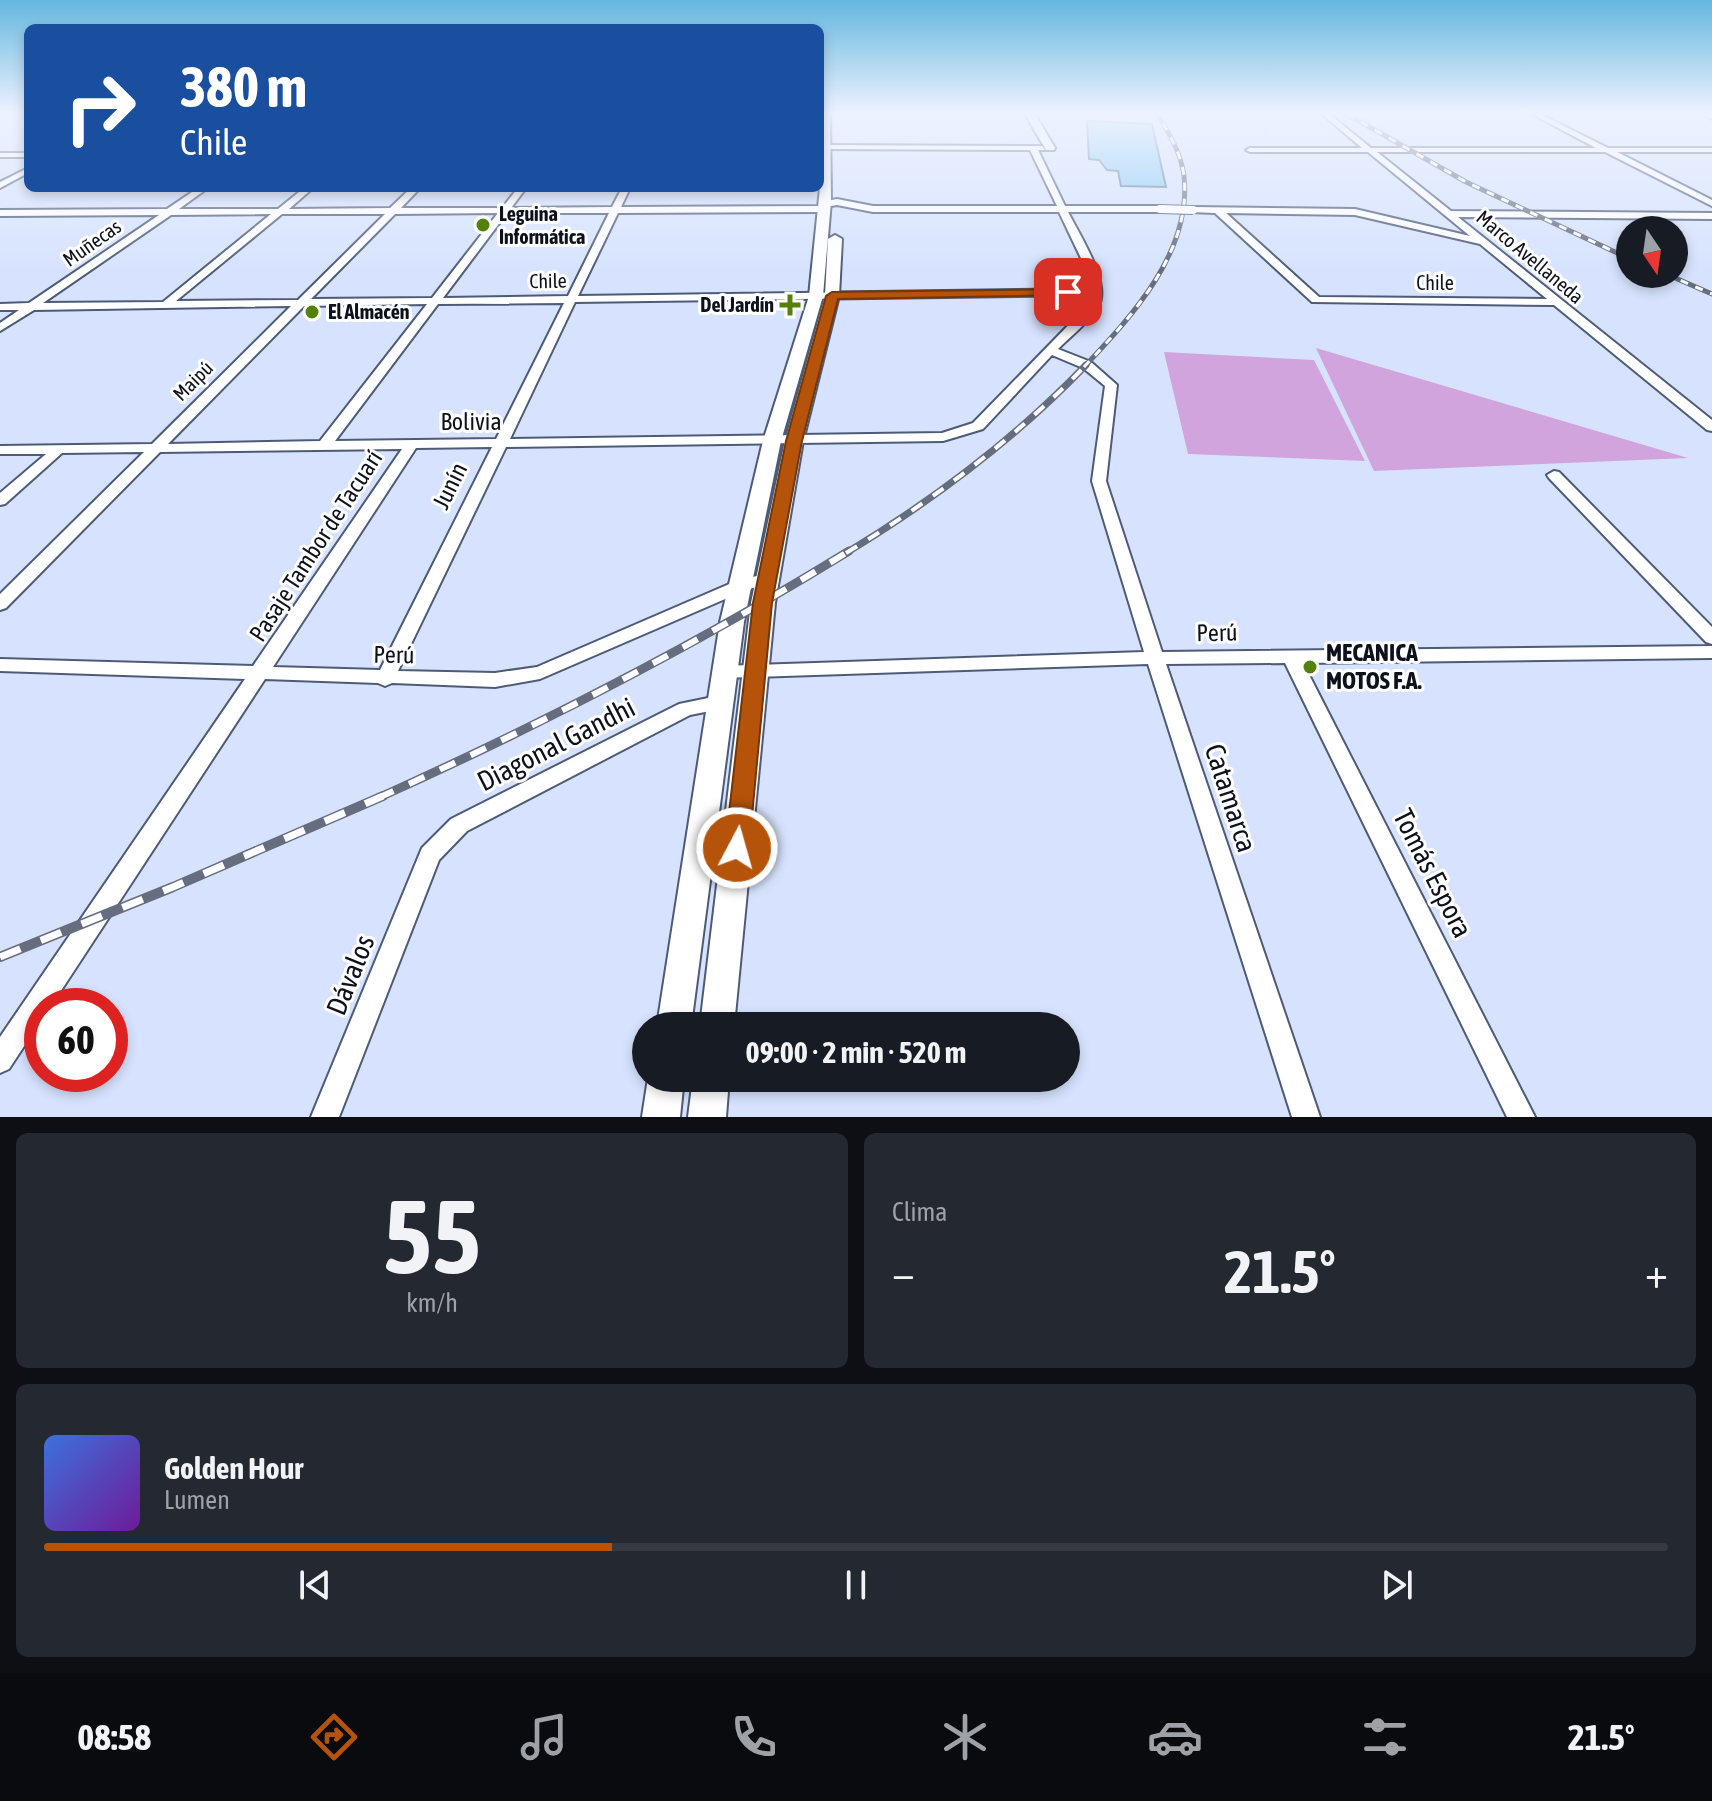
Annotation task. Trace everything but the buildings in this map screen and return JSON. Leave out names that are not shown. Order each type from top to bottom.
[{"type":"main road","points":[[676,1012],[722,672],[754,582],[794,441],[824,296],[827,166]]},
{"type":"main road","points":[[719,1012],[757,669],[754,582],[772,441],[824,296]]},
{"type":"main road","points":[[661,1117],[664,1092]]},
{"type":"main road","points":[[707,1117],[710,1092]]},
{"type":"street","points":[[1042,166],[1095,277],[1097,292],[1094,305],[1050,350]]},
{"type":"street","name":"Marco Avellaneda","points":[[1390,166],[1553,302],[1712,427]]},
{"type":"street","points":[[1640,166],[1712,203]]},
{"type":"street","points":[[0,185],[24,172]]},
{"type":"street","name":"Muñecas","points":[[0,328],[198,192]]},
{"type":"street","points":[[165,305],[304,192]]},
{"type":"street","name":"Maipú","points":[[0,604],[412,192]]},
{"type":"street","name":"Pasaje Tambor de Tacuarí","points":[[324,446],[519,192]]},
{"type":"street","name":"Junín","points":[[385,679],[624,192]]},
{"type":"street","points":[[0,213],[615,210],[828,205],[873,209],[1355,212],[1480,241]]},
{"type":"street","name":"Chile","points":[[1217,210],[1316,300],[1553,302]]},
{"type":"street","points":[[1450,214],[1712,216]]},
{"type":"street","name":"Chile","points":[[0,307],[1097,292]]},
{"type":"street","name":"Bolivia","points":[[0,450],[943,437],[978,426],[1050,350]]},
{"type":"street","name":"Catamarca","points":[[1050,350],[1087,365],[1111,385],[1099,481],[1102,497],[1306,1117]]},
{"type":"street","name":"Pasaje Tambor de Tacuarí","points":[[260,675],[412,444]]},
{"type":"street","points":[[0,501],[58,450]]},
{"type":"street","points":[[1554,475],[1712,638]]},
{"type":"street","name":"Perú","points":[[0,665],[495,680],[540,673],[754,582]]},
{"type":"street","name":"Perú","points":[[722,672],[1155,658],[1712,652]]},
{"type":"street","name":"Tomás Espora","points":[[1291,656],[1521,1117]]},
{"type":"street","points":[[0,1060],[260,675]]},
{"type":"street","name":"Diagonal Gandhi","points":[[430,855],[459,825],[686,709],[718,703]]},
{"type":"street","name":"Dávalos","points":[[325,1117],[430,855]]},
{"type":"shaded area","points":[[1316,348],[1688,458],[1374,471]]},
{"type":"shaded area","points":[[1164,352],[1314,360],[1365,461],[1188,454]]},
{"type":"railway","points":[[1084,367],[1139,304],[1169,256],[1184,204],[1182,166]]},
{"type":"railway","points":[[1438,166],[1616,252]]},
{"type":"railway","points":[[1688,284],[1712,294]]},
{"type":"railway","points":[[846,553],[972,467],[1031,418],[1084,367]]},
{"type":"railway","points":[[378,798],[618,682],[734,619],[849,551]]},
{"type":"railway","points":[[0,957],[173,887],[383,796]]},
{"type":"place","name":"Leguina Informática","points":[[483,225]]},
{"type":"place","name":"Del Jardín","points":[[790,305]]},
{"type":"place","name":"El Almacén","points":[[312,312]]},
{"type":"place","name":"MECANICA MOTOS F.A.","points":[[1310,667]]},
{"type":"route","points":[[737,848],[763,603],[794,441],[832,296],[1068,292]]}]
